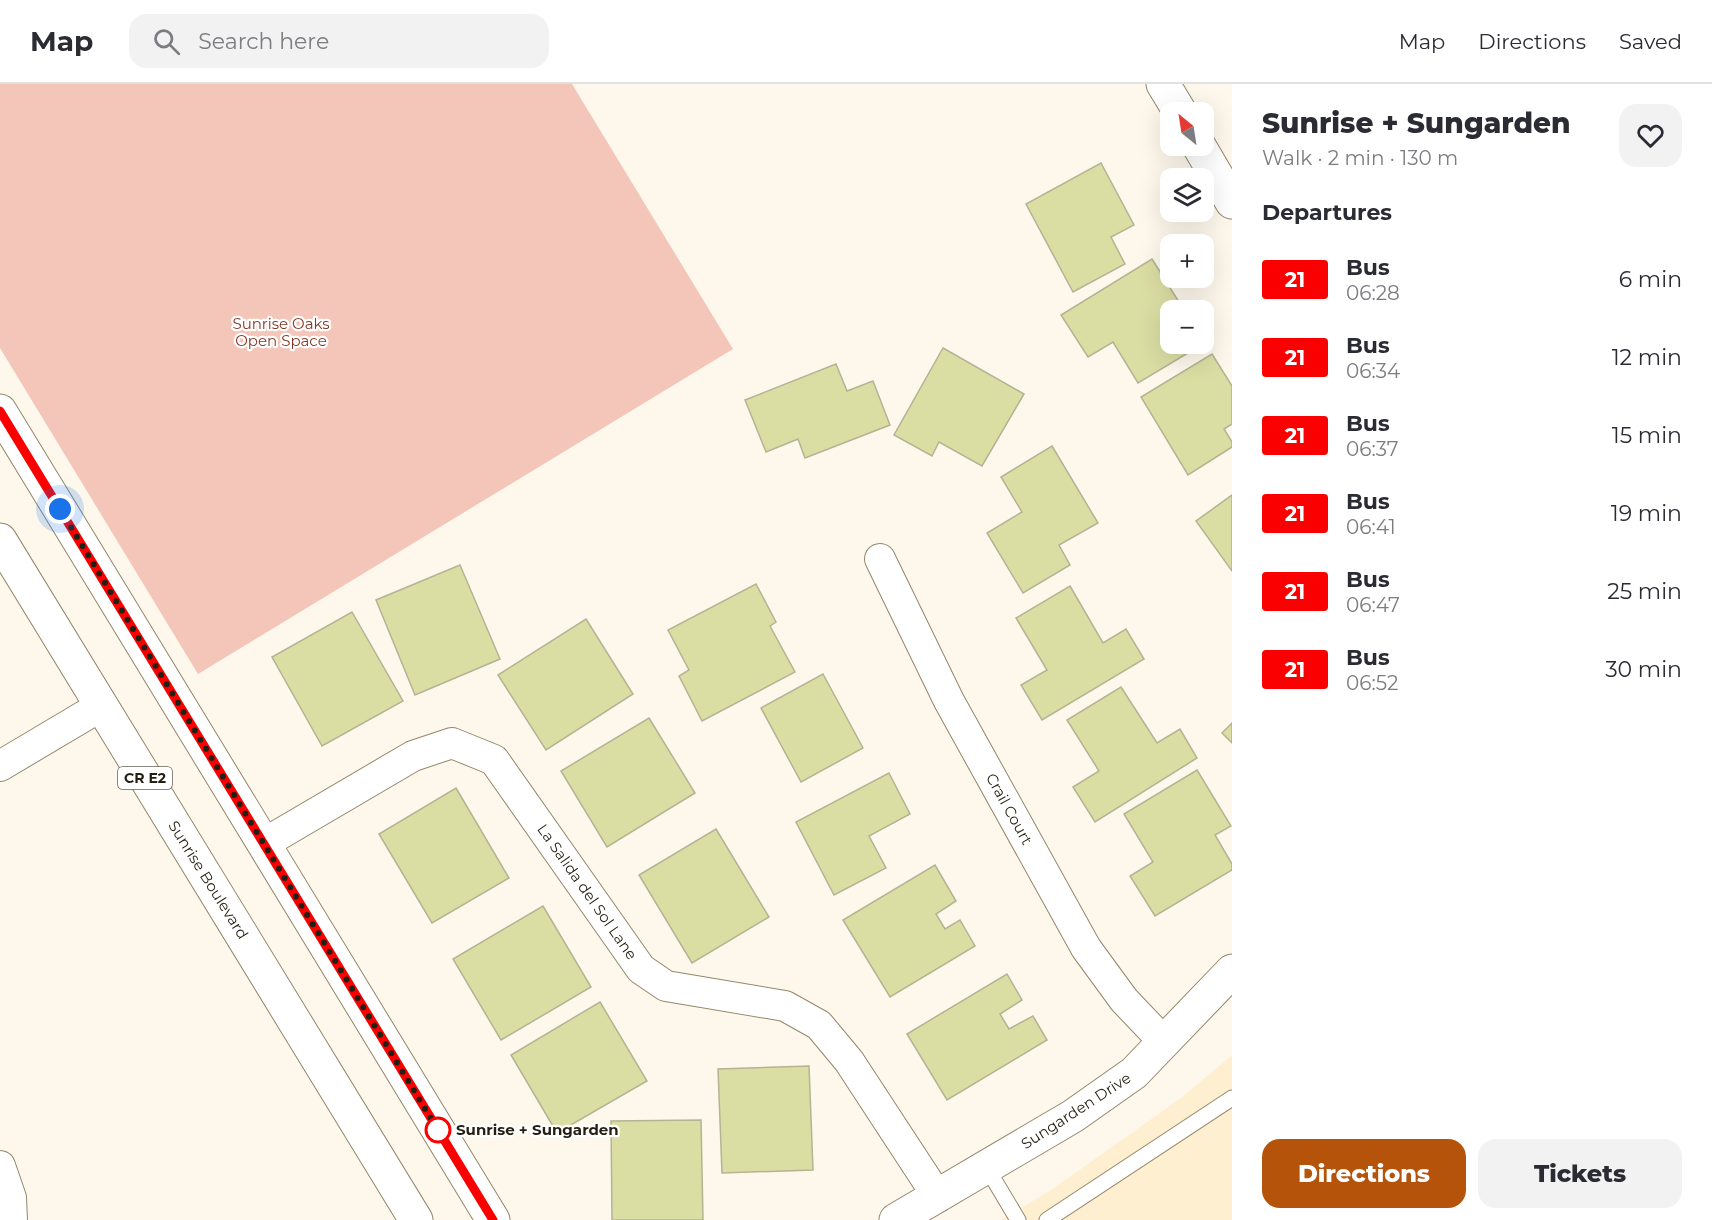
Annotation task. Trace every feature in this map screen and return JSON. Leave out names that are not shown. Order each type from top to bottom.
[{"type":"main road","points":[[1163,84],[1174,102]]},
{"type":"main road","points":[[1205,156],[1232,202]]},
{"type":"main road","points":[[0,411],[493,1220]]},
{"type":"main road","name":"Sunrise Boulevard","points":[[0,540],[416,1220]]},
{"type":"main road","name":"Sungarden Drive","points":[[896,1220],[1073,1116],[1134,1073],[1232,971]]},
{"type":"street","name":"Crail Court","points":[[880,560],[949,701],[1086,948],[1124,1000],[1164,1042]]},
{"type":"street","points":[[0,765],[101,706]]},
{"type":"street","name":"La Salida del Sol Lane","points":[[263,844],[412,756],[452,743],[494,760],[641,969],[666,986],[785,1006],[819,1025],[849,1060],[938,1197]]},
{"type":"street","points":[[0,1166],[11,1198],[12,1220]]},
{"type":"lane","points":[[1047,1220],[1232,1098]]},
{"type":"lane","points":[[987,1168],[1018,1220]]},
{"type":"shaded area","points":[[1232,1055],[1232,1220],[1001,1220],[1054,1188],[1181,1098]]},
{"type":"green space","name":"Sunrise Oaks Open Space","points":[[0,84],[572,84],[733,349],[198,674],[0,348]]},
{"type":"building","points":[[1101,163],[1134,225],[1111,237],[1125,264],[1073,292],[1026,204]]},
{"type":"building","points":[[1152,259],[1160,272],[1160,288],[1170,288],[1178,300],[1160,300],[1160,354],[1186,354],[1138,383],[1113,342],[1088,357],[1061,315]]},
{"type":"building","points":[[943,348],[1024,394],[982,466],[939,442],[932,456],[894,435]]},
{"type":"building","points":[[1212,354],[1232,386],[1232,424],[1224,429],[1232,442],[1232,447],[1188,475],[1141,397]]},
{"type":"building","points":[[836,364],[847,391],[873,381],[890,425],[805,458],[798,439],[766,452],[745,400]]},
{"type":"building","points":[[1052,446],[1098,523],[1059,545],[1070,565],[1023,593],[987,533],[1022,512],[1001,477]]},
{"type":"building","points":[[1232,495],[1232,571],[1196,521]]},
{"type":"building","points":[[460,565],[500,659],[415,695],[376,600]]},
{"type":"building","points":[[756,584],[776,622],[770,626],[795,672],[702,721],[679,676],[689,670],[668,630]]},
{"type":"building","points":[[1070,586],[1103,643],[1126,629],[1144,659],[1042,720],[1021,685],[1047,670],[1016,618]]},
{"type":"building","points":[[352,612],[403,701],[322,746],[272,657]]},
{"type":"building","points":[[586,619],[633,694],[546,750],[498,675]]},
{"type":"building","points":[[823,674],[863,748],[801,782],[761,708]]},
{"type":"building","points":[[1121,687],[1157,743],[1180,729],[1197,758],[1095,822],[1073,787],[1099,771],[1067,720]]},
{"type":"building","points":[[649,718],[695,793],[607,847],[561,771]]},
{"type":"building","points":[[1232,723],[1232,743],[1222,733]]},
{"type":"building","points":[[1197,770],[1231,826],[1215,835],[1232,864],[1232,870],[1155,916],[1130,876],[1153,862],[1124,814]]},
{"type":"building","points":[[889,773],[910,814],[869,836],[886,868],[834,895],[796,822]]},
{"type":"building","points":[[456,788],[509,878],[432,923],[379,834]]},
{"type":"building","points":[[716,829],[769,917],[692,963],[639,875]]},
{"type":"building","points":[[935,865],[956,901],[936,914],[945,929],[960,920],[975,946],[890,997],[843,920]]},
{"type":"building","points":[[543,906],[591,987],[501,1040],[453,959]]},
{"type":"building","points":[[1007,974],[1022,1000],[1000,1014],[1009,1029],[1033,1016],[1047,1040],[947,1100],[907,1034]]},
{"type":"building","points":[[600,1002],[647,1081],[557,1133],[511,1055]]},
{"type":"building","points":[[809,1066],[813,1170],[722,1173],[718,1069]]},
{"type":"building","points":[[701,1120],[703,1220],[612,1220],[611,1121]]},
{"type":"bus line","name":"21","points":[[0,411],[493,1220]]},
{"type":"place","name":"Sunrise + Sungarden","points":[[438,1130]]},
{"type":"route","points":[[60,509],[438,1130]]}]
